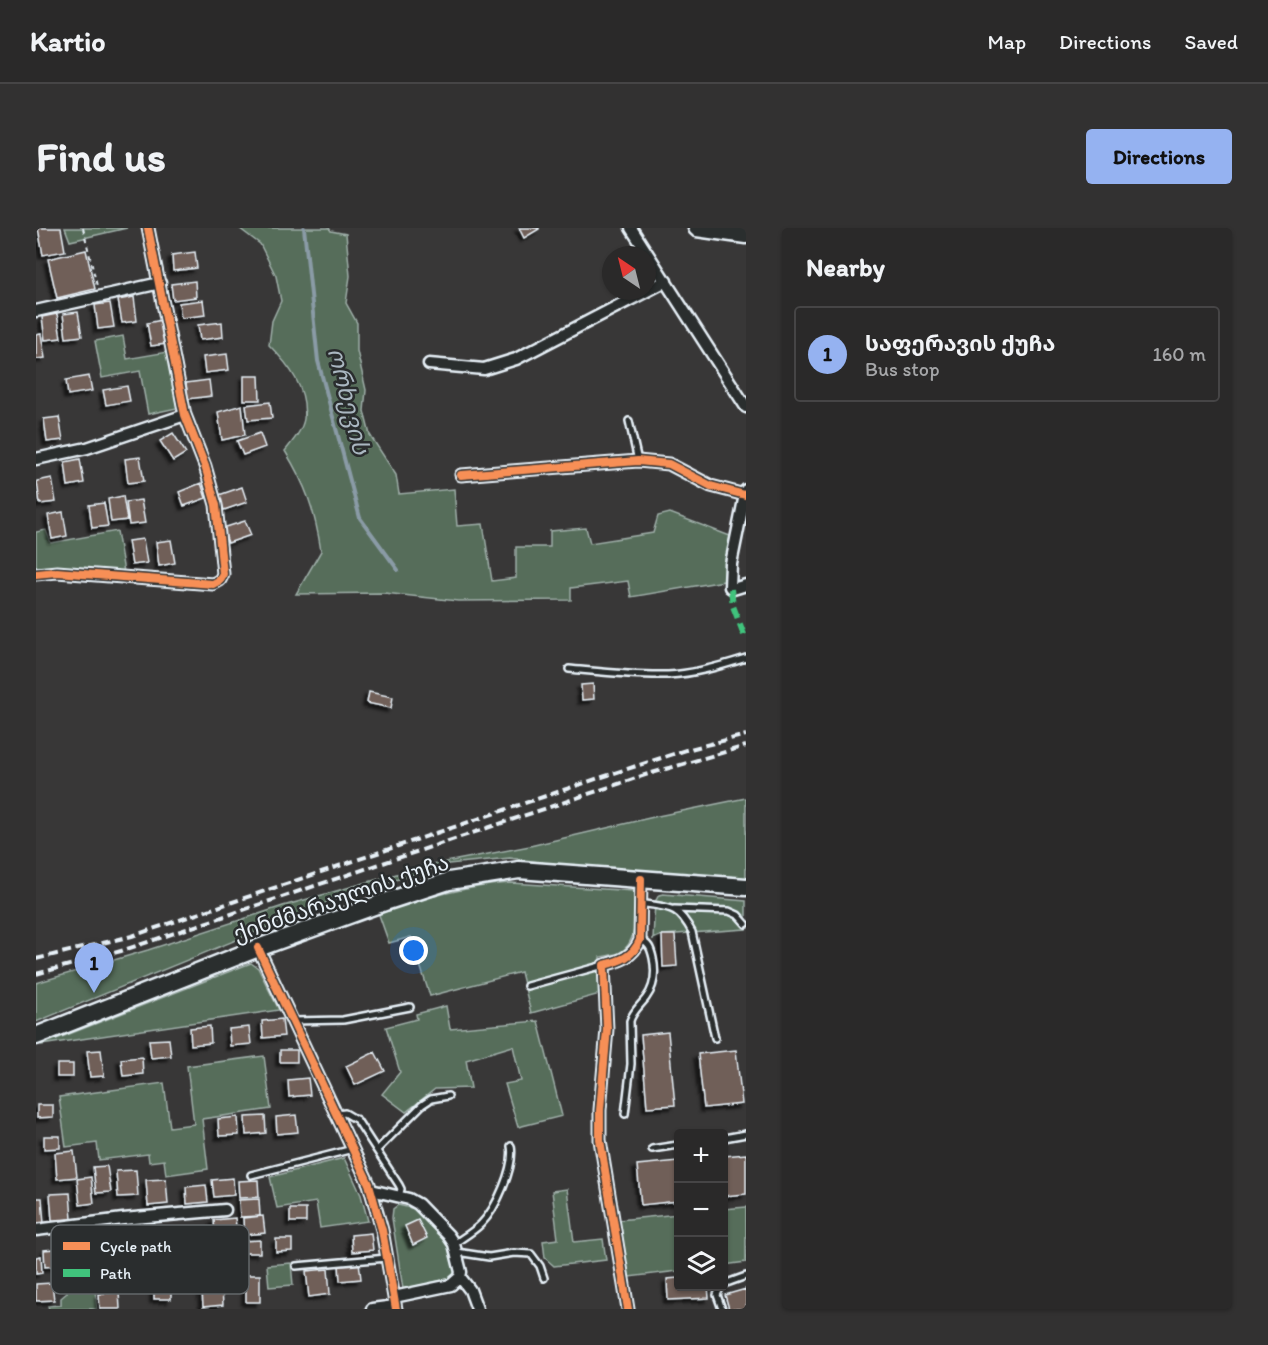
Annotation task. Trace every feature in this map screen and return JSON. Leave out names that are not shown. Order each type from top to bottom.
[{"type":"main road","points":[[697,228],[746,235]]},
{"type":"main road","name":"ქინძმარაულის ქუჩა","points":[[36,1036],[258,948],[449,881],[519,870],[746,887]]},
{"type":"street","points":[[36,574],[57,572],[213,584],[220,580],[223,574],[216,505],[205,466],[185,415],[148,228]]},
{"type":"street","points":[[631,228],[746,407]]},
{"type":"street","points":[[429,364],[484,369],[516,359],[666,281]]},
{"type":"street","points":[[36,311],[160,283]]},
{"type":"street","points":[[36,459],[87,448],[185,415]]},
{"type":"street","points":[[461,475],[638,461],[669,464],[711,486],[745,492],[731,564],[731,589],[746,585]]},
{"type":"street","points":[[628,1309],[600,1140],[600,1110],[607,1029],[604,965],[633,953],[640,940],[641,879]]},
{"type":"street","points":[[258,948],[371,1190],[377,1208],[395,1304]]},
{"type":"street","points":[[371,1190],[399,1196],[418,1204],[448,1235],[455,1248],[461,1272],[460,1277],[450,1285],[395,1304],[372,1309]]},
{"type":"street","points":[[76,1225],[225,1210]]},
{"type":"street","points":[[36,1230],[51,1228]]},
{"type":"street","points":[[460,1277],[470,1290],[477,1309]]},
{"type":"lane","points":[[629,421],[638,461]]},
{"type":"lane","points":[[569,669],[628,675],[670,675],[710,669],[746,658]]},
{"type":"lane","points":[[640,903],[673,909],[729,911],[738,915],[746,924]]},
{"type":"lane","points":[[673,909],[680,913],[692,932],[715,1038]]},
{"type":"lane","points":[[625,1114],[631,1064],[630,1021],[632,1014],[647,997],[654,982],[655,968],[652,954],[646,942],[640,940]]},
{"type":"lane","points":[[527,987],[604,965]]},
{"type":"lane","points":[[293,1021],[343,1020],[410,1007]]},
{"type":"lane","points":[[377,1150],[422,1105],[431,1099],[448,1096]]},
{"type":"lane","points":[[337,1114],[351,1115],[399,1185],[401,1189],[399,1196]]},
{"type":"lane","points":[[728,1137],[746,1134]]},
{"type":"lane","points":[[455,1248],[481,1224],[490,1212],[508,1175],[513,1157],[511,1146]]},
{"type":"lane","points":[[652,1149],[674,1146]]},
{"type":"lane","points":[[251,1175],[352,1149]]},
{"type":"lane","points":[[455,1248],[489,1257],[514,1253],[531,1254],[540,1266],[544,1278]]},
{"type":"lane","points":[[296,1266],[387,1258]]},
{"type":"lane","points":[[728,1283],[746,1276]]},
{"type":"lane","points":[[719,1291],[717,1295],[722,1309]]},
{"type":"path","points":[[83,228],[100,296]]},
{"type":"green space","points":[[65,228],[127,228],[70,241]]},
{"type":"green space","points":[[239,228],[329,228],[331,231],[346,234],[350,276],[346,303],[357,323],[357,351],[366,390],[364,411],[370,435],[396,475],[399,494],[454,489],[457,526],[483,524],[492,581],[516,578],[516,547],[550,547],[550,531],[586,528],[590,543],[653,533],[658,516],[670,513],[730,536],[724,581],[631,597],[628,581],[571,588],[571,600],[458,601],[384,593],[296,594],[321,551],[309,499],[285,451],[303,423],[303,398],[290,369],[269,345],[272,321],[281,301],[276,276],[260,244]]},
{"type":"green space","points":[[123,336],[127,359],[167,352],[177,408],[148,414],[140,371],[102,378],[95,341]]},
{"type":"green space","points":[[46,530],[51,543],[117,531],[124,572],[36,567],[36,532]]},
{"type":"green space","points":[[746,798],[746,878],[569,866],[510,858],[448,864],[346,895],[36,1022],[36,983],[148,950],[283,906],[425,866],[530,846]]},
{"type":"green space","points":[[511,883],[634,891],[633,934],[626,948],[619,953],[600,957],[600,994],[531,1013],[521,972],[430,996],[411,937],[389,943],[378,912],[460,890]]},
{"type":"green space","points":[[659,895],[746,901],[746,929],[662,935],[653,939],[655,902]]},
{"type":"green space","points":[[251,963],[258,968],[279,1010],[41,1045]]},
{"type":"green space","points":[[446,1006],[450,1029],[538,1021],[562,1116],[518,1127],[505,1084],[521,1081],[513,1046],[466,1060],[471,1088],[435,1089],[406,1112],[382,1094],[400,1072],[386,1027],[417,1019],[416,1014]]},
{"type":"green space","points":[[264,1056],[271,1109],[202,1119],[208,1169],[166,1175],[164,1160],[149,1162],[148,1154],[99,1160],[97,1143],[66,1147],[59,1097],[164,1083],[170,1127],[194,1124],[187,1066]]},
{"type":"green space","points":[[344,1158],[361,1195],[368,1221],[320,1228],[316,1202],[277,1208],[270,1177]]},
{"type":"green space","points":[[567,1189],[574,1242],[603,1239],[606,1260],[554,1266],[545,1258],[543,1241],[558,1239],[552,1191]]},
{"type":"green space","points":[[398,1205],[415,1209],[447,1241],[457,1267],[452,1278],[403,1289],[392,1218],[393,1209]]},
{"type":"green space","points":[[746,1207],[746,1262],[728,1264],[728,1209]]},
{"type":"green space","points":[[674,1214],[674,1271],[629,1277],[619,1220]]},
{"type":"green space","points":[[291,1263],[293,1285],[269,1287],[267,1265]]},
{"type":"green space","points":[[66,1294],[96,1294],[97,1309],[49,1309],[48,1306],[61,1305],[61,1298]]},
{"type":"building","points":[[38,228],[61,228],[65,251],[43,255]]},
{"type":"building","points":[[519,228],[539,228],[539,229],[524,238]]},
{"type":"building","points":[[86,250],[95,289],[57,298],[48,259]]},
{"type":"building","points":[[195,252],[197,268],[173,271],[172,255]]},
{"type":"building","points":[[195,281],[196,297],[173,300],[171,284]]},
{"type":"building","points":[[134,297],[137,321],[122,323],[118,300]]},
{"type":"building","points":[[203,300],[205,315],[181,318],[179,303]]},
{"type":"building","points":[[110,303],[114,327],[98,329],[95,305]]},
{"type":"building","points":[[78,312],[82,336],[66,338],[63,314]]},
{"type":"building","points":[[57,314],[61,338],[45,340],[42,317]]},
{"type":"building","points":[[162,320],[166,344],[151,346],[147,323]]},
{"type":"building","points":[[222,322],[223,337],[200,340],[198,325]]},
{"type":"building","points":[[41,334],[45,358],[36,359],[36,335]]},
{"type":"building","points":[[227,354],[229,370],[205,373],[203,357]]},
{"type":"building","points":[[89,376],[92,391],[68,395],[66,380]]},
{"type":"building","points":[[244,376],[259,376],[260,400],[244,400]]},
{"type":"building","points":[[209,380],[211,396],[188,399],[186,383]]},
{"type":"building","points":[[127,386],[130,401],[106,405],[103,390]]},
{"type":"building","points":[[270,402],[272,418],[248,420],[246,405]]},
{"type":"building","points":[[242,405],[245,435],[222,440],[218,412]]},
{"type":"building","points":[[59,417],[63,440],[47,442],[44,419]]},
{"type":"building","points":[[173,433],[186,453],[173,461],[160,441]]},
{"type":"building","points":[[260,433],[265,447],[243,455],[237,441]]},
{"type":"building","points":[[140,457],[144,481],[128,483],[125,459]]},
{"type":"building","points":[[80,459],[84,483],[68,486],[65,462]]},
{"type":"building","points":[[52,478],[56,502],[40,504],[37,481]]},
{"type":"building","points":[[201,483],[206,498],[184,506],[179,492]]},
{"type":"building","points":[[242,487],[247,502],[224,510],[219,495]]},
{"type":"building","points":[[123,496],[127,520],[111,522],[108,499]]},
{"type":"building","points":[[141,500],[145,523],[129,525],[126,502]]},
{"type":"building","points":[[104,503],[108,526],[92,528],[89,505]]},
{"type":"building","points":[[63,512],[67,536],[52,539],[48,515]]},
{"type":"building","points":[[245,521],[251,535],[228,543],[223,528]]},
{"type":"building","points":[[143,539],[147,563],[132,565],[128,541]]},
{"type":"building","points":[[171,540],[175,563],[159,566],[156,542]]},
{"type":"building","points":[[593,684],[594,699],[582,700],[581,685]]},
{"type":"building","points":[[369,692],[393,697],[391,708],[367,703]]},
{"type":"building","points":[[662,935],[675,935],[677,966],[663,967]]},
{"type":"building","points":[[282,1019],[284,1036],[263,1038],[262,1021]]},
{"type":"building","points":[[210,1026],[211,1043],[191,1045],[190,1028]]},
{"type":"building","points":[[249,1027],[251,1044],[230,1046],[229,1029]]},
{"type":"building","points":[[668,1032],[675,1105],[647,1107],[641,1035]]},
{"type":"building","points":[[169,1039],[171,1056],[151,1058],[149,1040]]},
{"type":"building","points":[[101,1050],[104,1076],[90,1077],[87,1051]]},
{"type":"building","points":[[280,1050],[297,1050],[297,1062],[280,1062]]},
{"type":"building","points":[[736,1050],[742,1104],[704,1108],[698,1054]]},
{"type":"building","points":[[375,1052],[385,1071],[355,1085],[346,1066]]},
{"type":"building","points":[[142,1057],[143,1074],[123,1076],[121,1059]]},
{"type":"building","points":[[57,1064],[73,1064],[73,1077],[57,1077]]},
{"type":"building","points":[[308,1078],[310,1095],[289,1097],[288,1080]]},
{"type":"building","points":[[37,1105],[53,1105],[53,1117],[37,1118]]},
{"type":"building","points":[[296,1115],[298,1132],[277,1134],[276,1117]]},
{"type":"building","points":[[265,1116],[266,1133],[246,1135],[245,1117]]},
{"type":"building","points":[[238,1117],[239,1135],[219,1136],[218,1119]]},
{"type":"building","points":[[44,1136],[60,1136],[60,1148],[44,1149]]},
{"type":"building","points":[[74,1151],[77,1177],[57,1179],[55,1153]]},
{"type":"building","points":[[746,1154],[746,1194],[728,1196],[728,1156]]},
{"type":"building","points":[[674,1161],[674,1201],[641,1205],[637,1165]]},
{"type":"building","points":[[107,1166],[111,1192],[96,1193],[93,1167]]},
{"type":"building","points":[[136,1170],[138,1196],[118,1197],[116,1171]]},
{"type":"building","points":[[91,1177],[94,1203],[80,1205],[77,1179]]},
{"type":"building","points":[[233,1178],[234,1195],[214,1197],[212,1180]]},
{"type":"building","points":[[166,1179],[168,1204],[148,1206],[146,1180]]},
{"type":"building","points":[[258,1180],[259,1197],[239,1198],[238,1181]]},
{"type":"building","points":[[206,1185],[208,1202],[187,1204],[186,1187]]},
{"type":"building","points":[[70,1193],[72,1219],[52,1220],[50,1194]]},
{"type":"building","points":[[36,1198],[42,1198],[44,1224],[36,1225]]},
{"type":"building","points":[[259,1199],[260,1216],[240,1217],[239,1200]]},
{"type":"building","points":[[290,1209],[306,1209],[306,1222],[290,1222]]},
{"type":"building","points":[[263,1216],[265,1233],[249,1235],[249,1225],[243,1225],[243,1218]]},
{"type":"building","points":[[235,1218],[236,1225],[214,1225],[214,1220]]},
{"type":"building","points":[[418,1220],[427,1238],[413,1245],[405,1226]]},
{"type":"building","points":[[371,1233],[373,1250],[352,1252],[351,1235]]},
{"type":"building","points":[[276,1239],[292,1239],[292,1251],[276,1252]]},
{"type":"building","points":[[260,1240],[260,1253],[249,1253],[249,1241]]},
{"type":"building","points":[[51,1249],[51,1266],[45,1267],[44,1250]]},
{"type":"building","points":[[41,1256],[42,1273],[36,1274],[36,1257]]},
{"type":"building","points":[[359,1262],[361,1279],[340,1281],[339,1264]]},
{"type":"building","points":[[328,1269],[330,1294],[309,1297],[306,1271]]},
{"type":"building","points":[[249,1275],[260,1275],[260,1302],[246,1302],[246,1294],[249,1294]]},
{"type":"building","points":[[674,1278],[674,1291],[708,1291],[709,1298],[668,1300],[667,1279]]},
{"type":"building","points":[[51,1283],[51,1294],[53,1294],[54,1300],[36,1301],[36,1284]]},
{"type":"building","points":[[746,1289],[746,1309],[729,1309],[725,1295]]},
{"type":"building","points":[[99,1294],[119,1294],[120,1309],[100,1309]]},
{"type":"building","points":[[154,1294],[171,1294],[171,1299],[154,1299]]},
{"type":"building","points":[[202,1294],[222,1294],[223,1305],[203,1307]]},
{"type":"waterway","name":"ორხევის","points":[[304,228],[318,361],[360,518],[398,570]]},
{"type":"railway","points":[[36,959],[132,936],[599,778],[686,750],[746,735]]},
{"type":"railway","points":[[36,974],[121,951],[645,775],[746,746]]},
{"type":"marked path","points":[[731,589],[733,606],[746,640]]},
{"type":"cycle path","points":[[36,574],[57,572],[213,584],[220,580],[223,574],[216,505],[205,466],[185,415],[148,228]]},
{"type":"cycle path","points":[[461,475],[638,461],[669,464],[711,486],[745,495]]},
{"type":"cycle path","points":[[628,1309],[600,1140],[600,1110],[607,1029],[604,965],[615,962],[634,951],[640,940],[641,879]]},
{"type":"cycle path","points":[[258,948],[369,1184],[382,1230],[396,1309]]},
{"type":"place","name":"საფერავის ქუჩა","points":[[94,993]]}]
